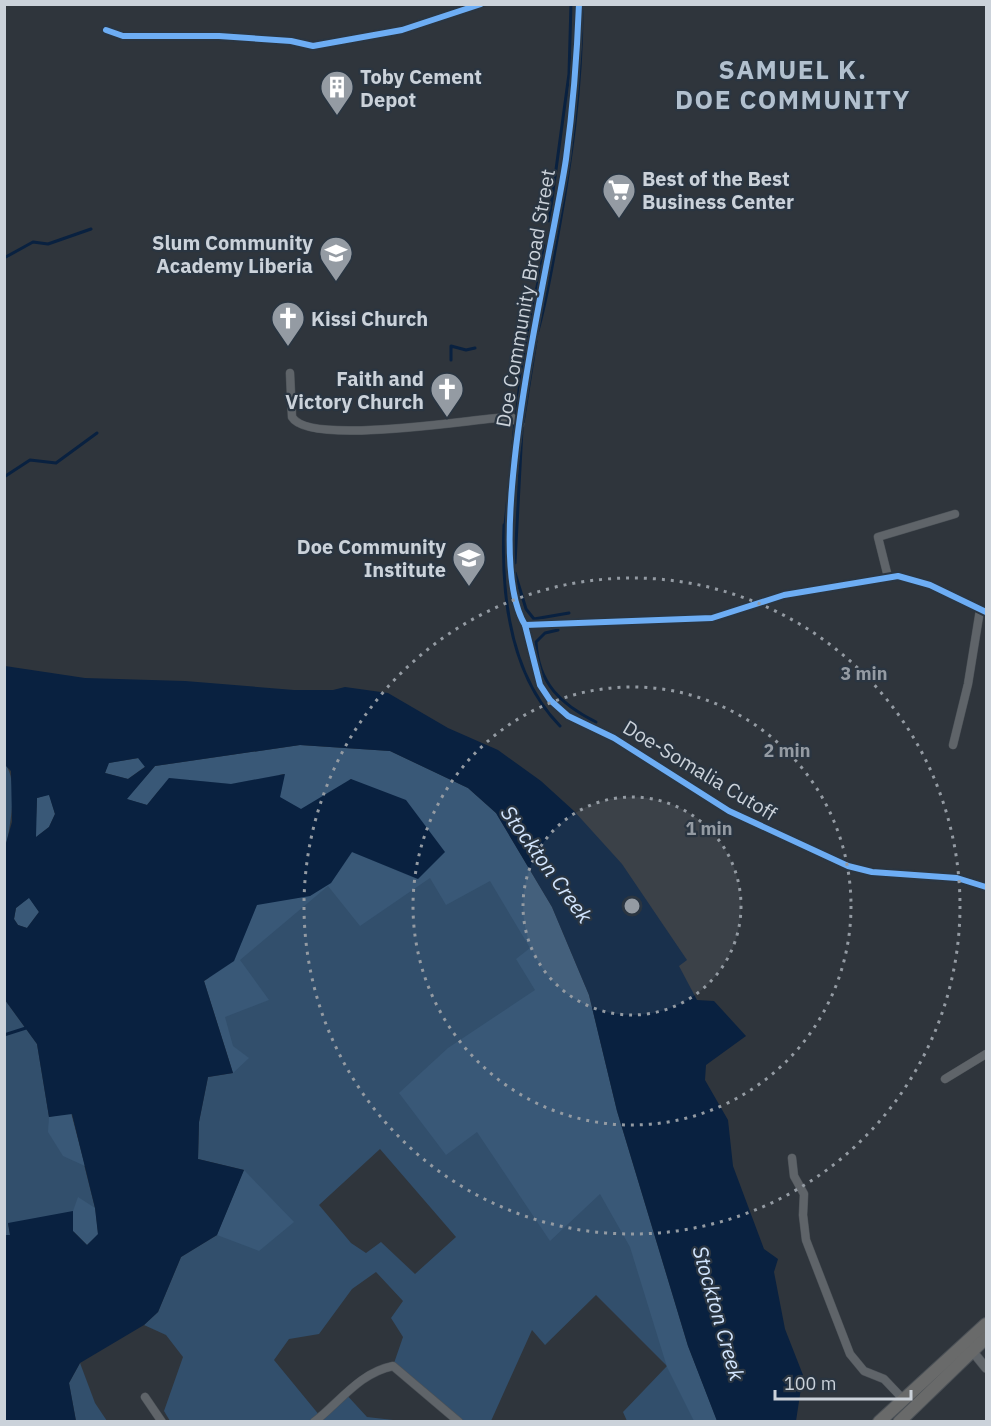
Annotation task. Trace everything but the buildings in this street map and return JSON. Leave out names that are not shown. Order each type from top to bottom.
[{"type":"main road","points":[[899,1422],[931,1394],[987,1323]]},
{"type":"main road","points":[[879,1422],[969,1347],[987,1338]]},
{"type":"street","points":[[106,30],[123,36],[219,36],[291,41],[313,46],[402,30],[481,4]]},
{"type":"street","name":"Doe Community Broad Street","points":[[525,625],[515,603],[509,570],[512,492],[538,304],[566,157],[576,77],[579,4]]},
{"type":"street","points":[[290,373],[292,417],[298,425],[322,429],[405,428],[505,417],[511,417],[520,424]]},
{"type":"street","points":[[888,577],[878,537],[955,514]]},
{"type":"street","points":[[525,625],[712,618],[784,595],[888,577],[898,576],[918,580],[983,611],[953,745]]},
{"type":"street","name":"Doe-Somalia Cutoff","points":[[525,625],[540,685],[550,700],[568,716],[623,743],[729,811],[848,866],[872,872],[957,878],[987,887]]},
{"type":"street","points":[[945,1079],[987,1054]]},
{"type":"street","points":[[792,1158],[794,1176],[804,1194],[802,1215],[806,1240],[850,1354],[864,1371],[884,1380],[904,1400]]},
{"type":"street","points":[[969,1347],[987,1368]]},
{"type":"street","points":[[314,1422],[344,1392],[377,1369],[393,1365],[459,1422]]},
{"type":"street","points":[[145,1397],[162,1422]]},
{"type":"shaded area","points":[[300,745],[390,751],[468,788],[496,813],[552,907],[589,995],[617,1111],[688,1346],[717,1421],[694,1421],[667,1367],[630,1247],[600,1194],[550,1241],[477,1132],[446,1155],[399,1093],[448,1048],[535,990],[516,959],[530,948],[490,881],[446,905],[430,878],[360,926],[328,886],[240,960],[269,1000],[225,1017],[233,1046],[249,1058],[233,1073],[204,981],[234,961],[257,904],[310,896],[331,883],[352,852],[417,879],[351,779],[301,809],[280,798],[284,774],[231,784],[169,778],[147,805],[126,799],[155,766]]},
{"type":"shaded area","points":[[139,758],[146,766],[128,779],[105,773],[108,763]]},
{"type":"shaded area","points":[[5,764],[12,782],[12,793],[11,818],[5,850]]},
{"type":"shaded area","points":[[155,766],[468,788],[717,1421],[627,1421],[623,1412],[667,1366],[596,1295],[545,1345],[532,1330],[491,1421],[459,1421],[393,1366],[403,1337],[391,1318],[403,1301],[376,1272],[352,1289],[319,1334],[289,1339],[274,1360],[320,1416],[344,1392],[367,1417],[402,1421],[170,1421],[164,1411],[183,1357],[166,1335],[144,1325],[158,1312],[181,1257],[217,1235],[244,1170],[198,1159],[199,1122],[208,1077],[233,1073]],"holes":[[[380,1149],[456,1237],[415,1274],[381,1242],[366,1253],[351,1243],[319,1205]]]},
{"type":"shaded area","points":[[49,794],[55,814],[49,827],[35,838],[37,798]]},
{"type":"shaded area","points":[[29,897],[39,912],[27,928],[18,925],[14,919],[16,908]]},
{"type":"shaded area","points":[[5,1000],[37,1044],[49,1117],[71,1113],[95,1208],[98,1235],[8,1223],[10,1235],[5,1235]]},
{"type":"shaded area","points":[[71,1113],[85,1166],[63,1156],[48,1132],[49,1117]]},
{"type":"shaded area","points":[[244,1170],[294,1222],[259,1251],[217,1235]]},
{"type":"shaded area","points":[[78,1197],[95,1208],[98,1235],[87,1245],[73,1231],[73,1211]]},
{"type":"shaded area","points":[[80,1363],[95,1403],[107,1421],[76,1421],[69,1383]]},
{"type":"water","name":"Stockton Creek","points":[[5,666],[85,678],[185,681],[294,690],[333,690],[345,687],[388,693],[448,728],[498,750],[541,781],[574,811],[622,864],[687,960],[679,966],[697,1000],[714,1001],[746,1036],[706,1065],[705,1080],[728,1120],[733,1166],[764,1249],[778,1259],[774,1272],[785,1329],[803,1375],[796,1421],[717,1421],[688,1346],[617,1111],[589,995],[552,907],[496,813],[468,788],[390,751],[300,745],[155,766],[127,799],[147,805],[169,778],[231,784],[285,774],[280,797],[301,809],[351,779],[406,800],[445,852],[418,879],[352,852],[331,883],[310,896],[257,905],[234,961],[204,981],[233,1073],[208,1077],[199,1122],[198,1159],[244,1170],[217,1235],[181,1257],[158,1312],[144,1325],[80,1363],[69,1383],[76,1421],[5,1421],[4,1235],[10,1235],[8,1223],[73,1211],[73,1231],[87,1245],[98,1234],[95,1208],[72,1114],[49,1117],[37,1044],[5,1000],[4,850],[12,822],[11,771],[4,764]],"holes":[[[138,758],[145,767],[128,779],[105,773],[109,763]],[[49,795],[55,814],[49,827],[36,837],[37,798]],[[29,898],[39,912],[27,928],[18,925],[14,919],[16,908]]]},
{"type":"waterway","points":[[549,221],[569,74],[571,4]]},
{"type":"waterway","points":[[537,334],[550,276],[571,154],[578,97],[582,9]]},
{"type":"waterway","points":[[4,258],[33,242],[48,244],[91,229]]},
{"type":"waterway","points":[[516,418],[522,364],[545,246]]},
{"type":"waterway","points":[[515,563],[522,429],[536,341]]},
{"type":"waterway","points":[[451,360],[451,346],[466,350],[475,348]]},
{"type":"waterway","points":[[513,444],[515,422]]},
{"type":"waterway","points":[[4,477],[30,460],[56,463],[97,433]]},
{"type":"waterway","points":[[505,525],[509,487]]},
{"type":"waterway","points":[[504,525],[504,578],[507,605],[519,658],[529,682],[543,705],[560,726]]},
{"type":"waterway","points":[[515,573],[526,609],[534,619],[569,613]]},
{"type":"waterway","points":[[558,630],[545,633],[536,642],[541,670],[554,691],[563,700],[596,722]]},
{"type":"waterway","points":[[4,1035],[26,1028]]},
{"type":"cycle path","points":[[106,30],[123,36],[219,36],[291,41],[313,46],[402,30],[481,4]]},
{"type":"cycle path","points":[[579,4],[566,159],[534,328],[514,469],[510,533],[513,587],[525,625],[712,618],[784,595],[898,576],[930,585],[986,612]]},
{"type":"cycle path","points":[[525,625],[540,685],[550,700],[568,716],[614,738],[729,811],[848,866],[872,872],[957,878],[986,887]]},
{"type":"place","name":"Toby Cement Depot","points":[[337,116]]},
{"type":"place","name":"Best of the Best Business Center","points":[[619,219]]},
{"type":"place","name":"Slum Community Academy Liberia","points":[[336,282]]},
{"type":"place","name":"Kissi Church","points":[[288,347]]},
{"type":"place","name":"Faith and Victory Church","points":[[447,418]]},
{"type":"place","name":"Doe Community Institute","points":[[469,587]]},
{"type":"district","name":"SAMUEL K. DOE COMMUNITY","points":[[793,84]]}]
